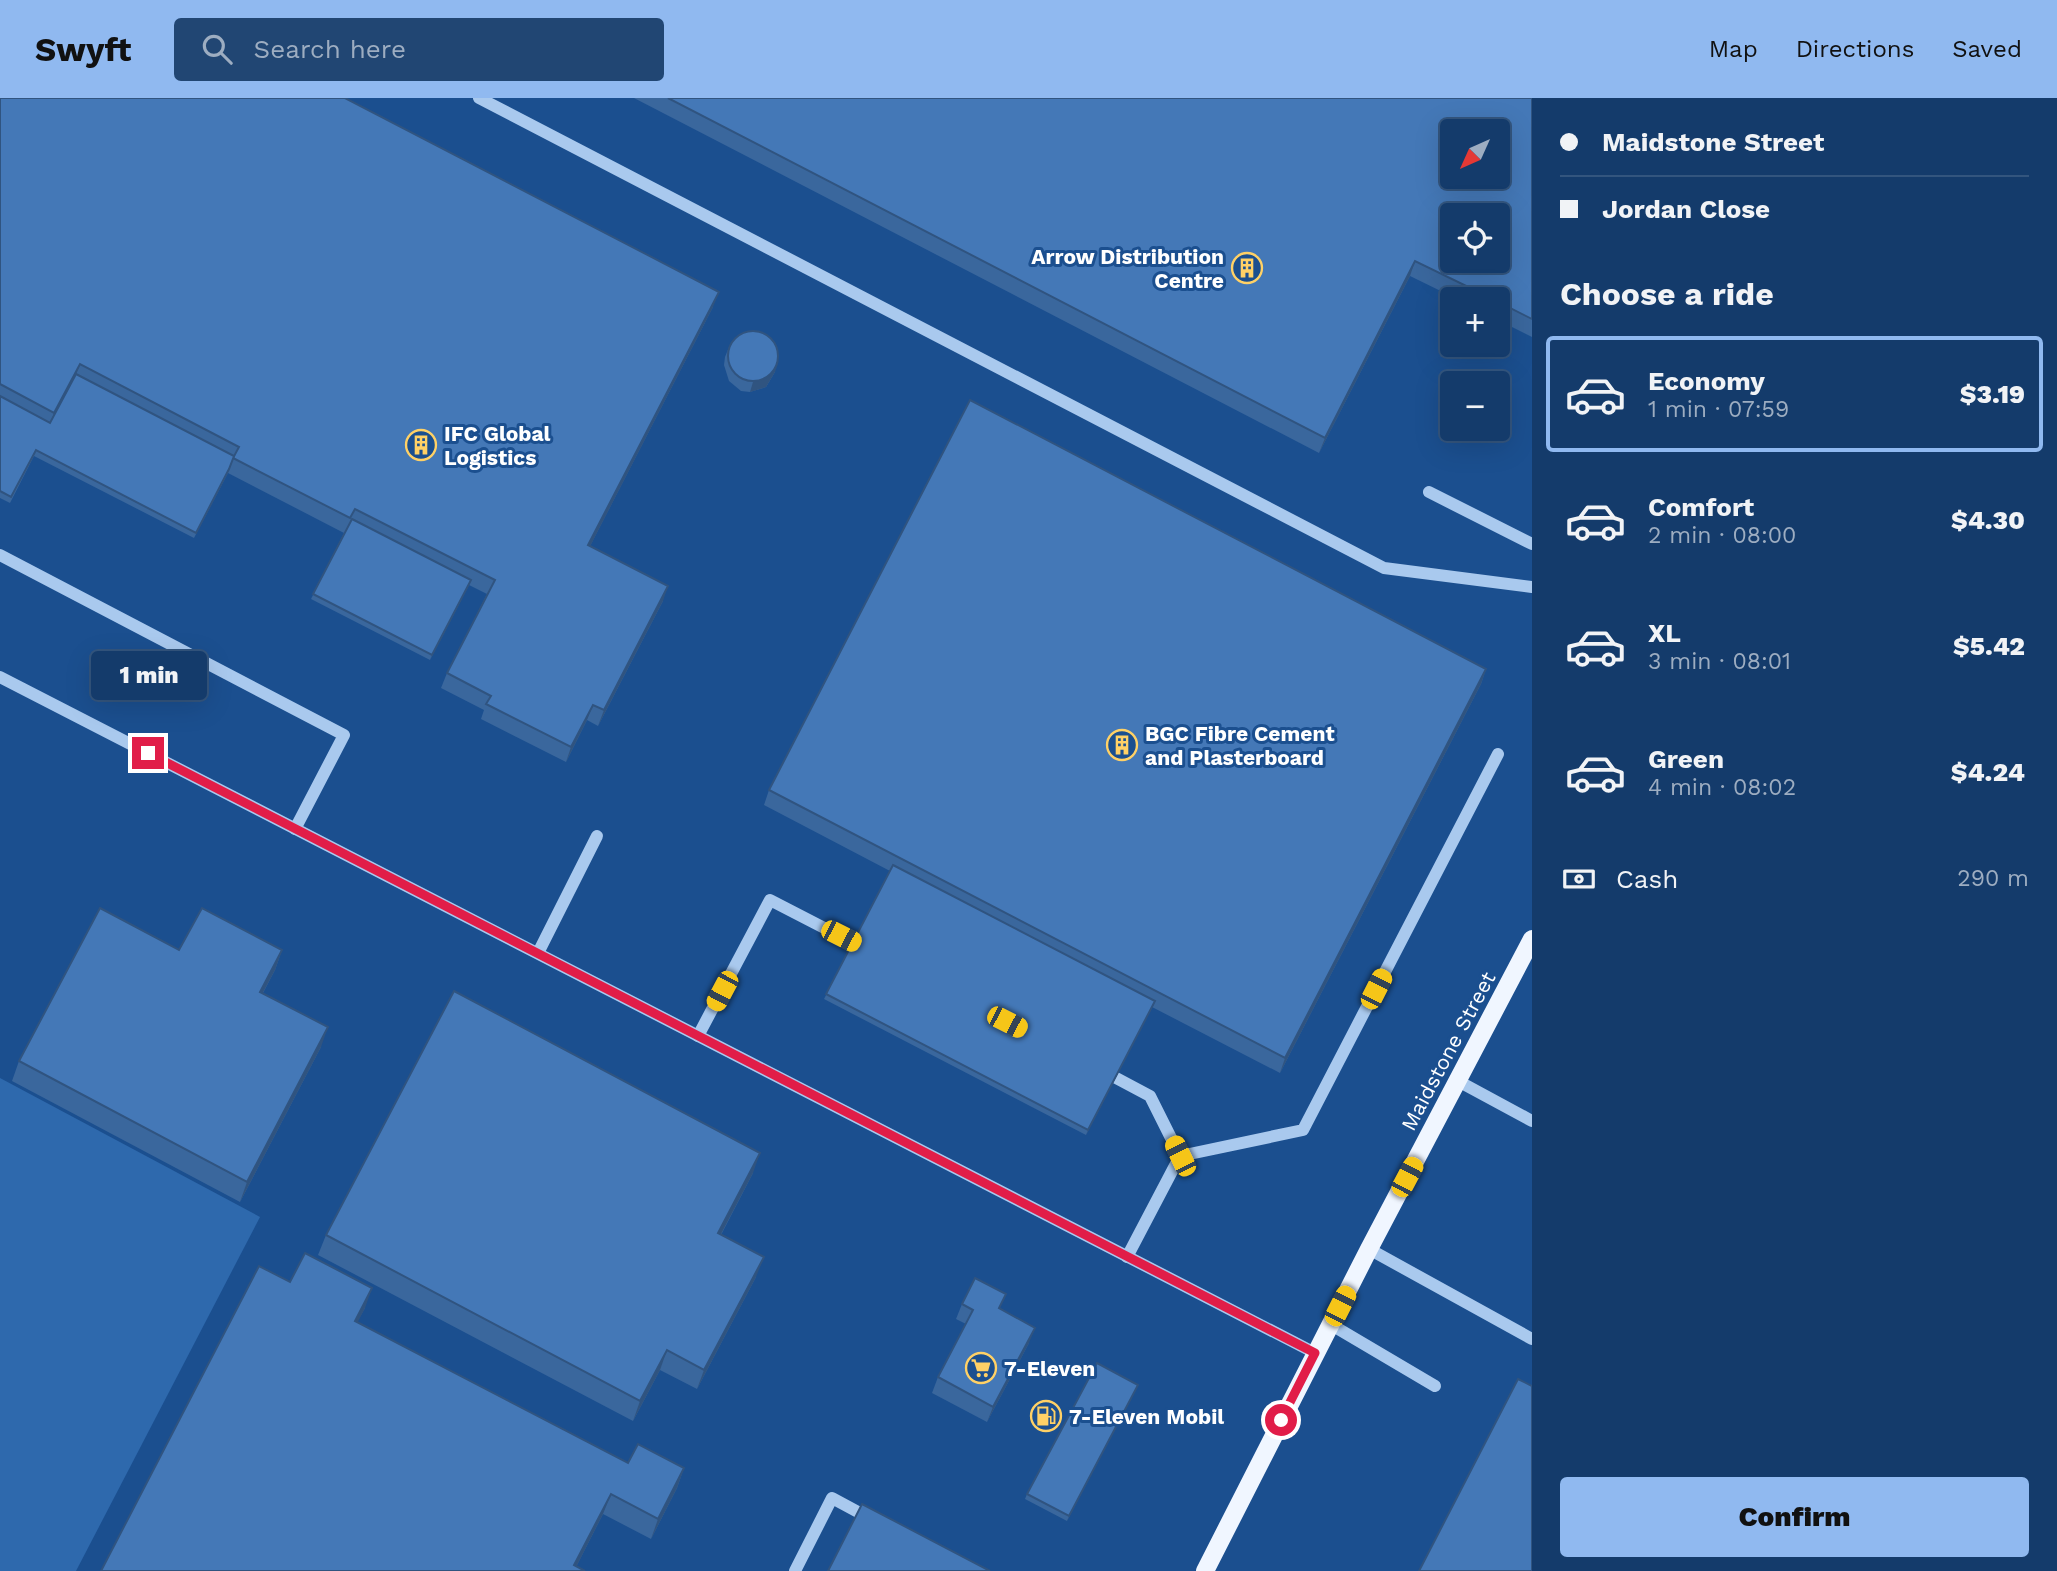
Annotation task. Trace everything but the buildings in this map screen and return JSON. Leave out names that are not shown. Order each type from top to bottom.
[{"type":"main road","name":"Maidstone Street","points":[[1205,1566],[1532,939]]},
{"type":"street","points":[[480,98],[1384,568],[1532,587]]},
{"type":"street","points":[[1430,492],[1532,544]]},
{"type":"street","points":[[0,555],[344,735],[295,829]]},
{"type":"street","points":[[0,677],[1315,1353]]},
{"type":"street","points":[[1180,1156],[1303,1130],[1498,754]]},
{"type":"street","points":[[537,953],[597,836]]},
{"type":"street","points":[[698,1036],[770,900],[880,957]]},
{"type":"street","points":[[1089,1064],[1150,1096],[1180,1156]]},
{"type":"street","points":[[1458,1081],[1532,1121]]},
{"type":"street","points":[[1127,1257],[1180,1156]]},
{"type":"street","points":[[1369,1249],[1532,1339]]},
{"type":"street","points":[[1330,1324],[1435,1386]]},
{"type":"street","points":[[795,1571],[832,1498],[879,1523]]},
{"type":"shaded area","points":[[0,1078],[260,1217],[76,1571],[0,1571]]},
{"type":"place","name":"Arrow Distribution Centre","points":[[1247,268]]},
{"type":"place","name":"IFC Global Logistics","points":[[421,445]]},
{"type":"place","name":"BGC Fibre Cement and Plasterboard","points":[[1122,745]]},
{"type":"place","name":"7-Eleven","points":[[981,1368]]},
{"type":"place","name":"7-Eleven Mobil","points":[[1046,1416]]},
{"type":"route","points":[[148,753],[1315,1353],[1281,1420]]}]
